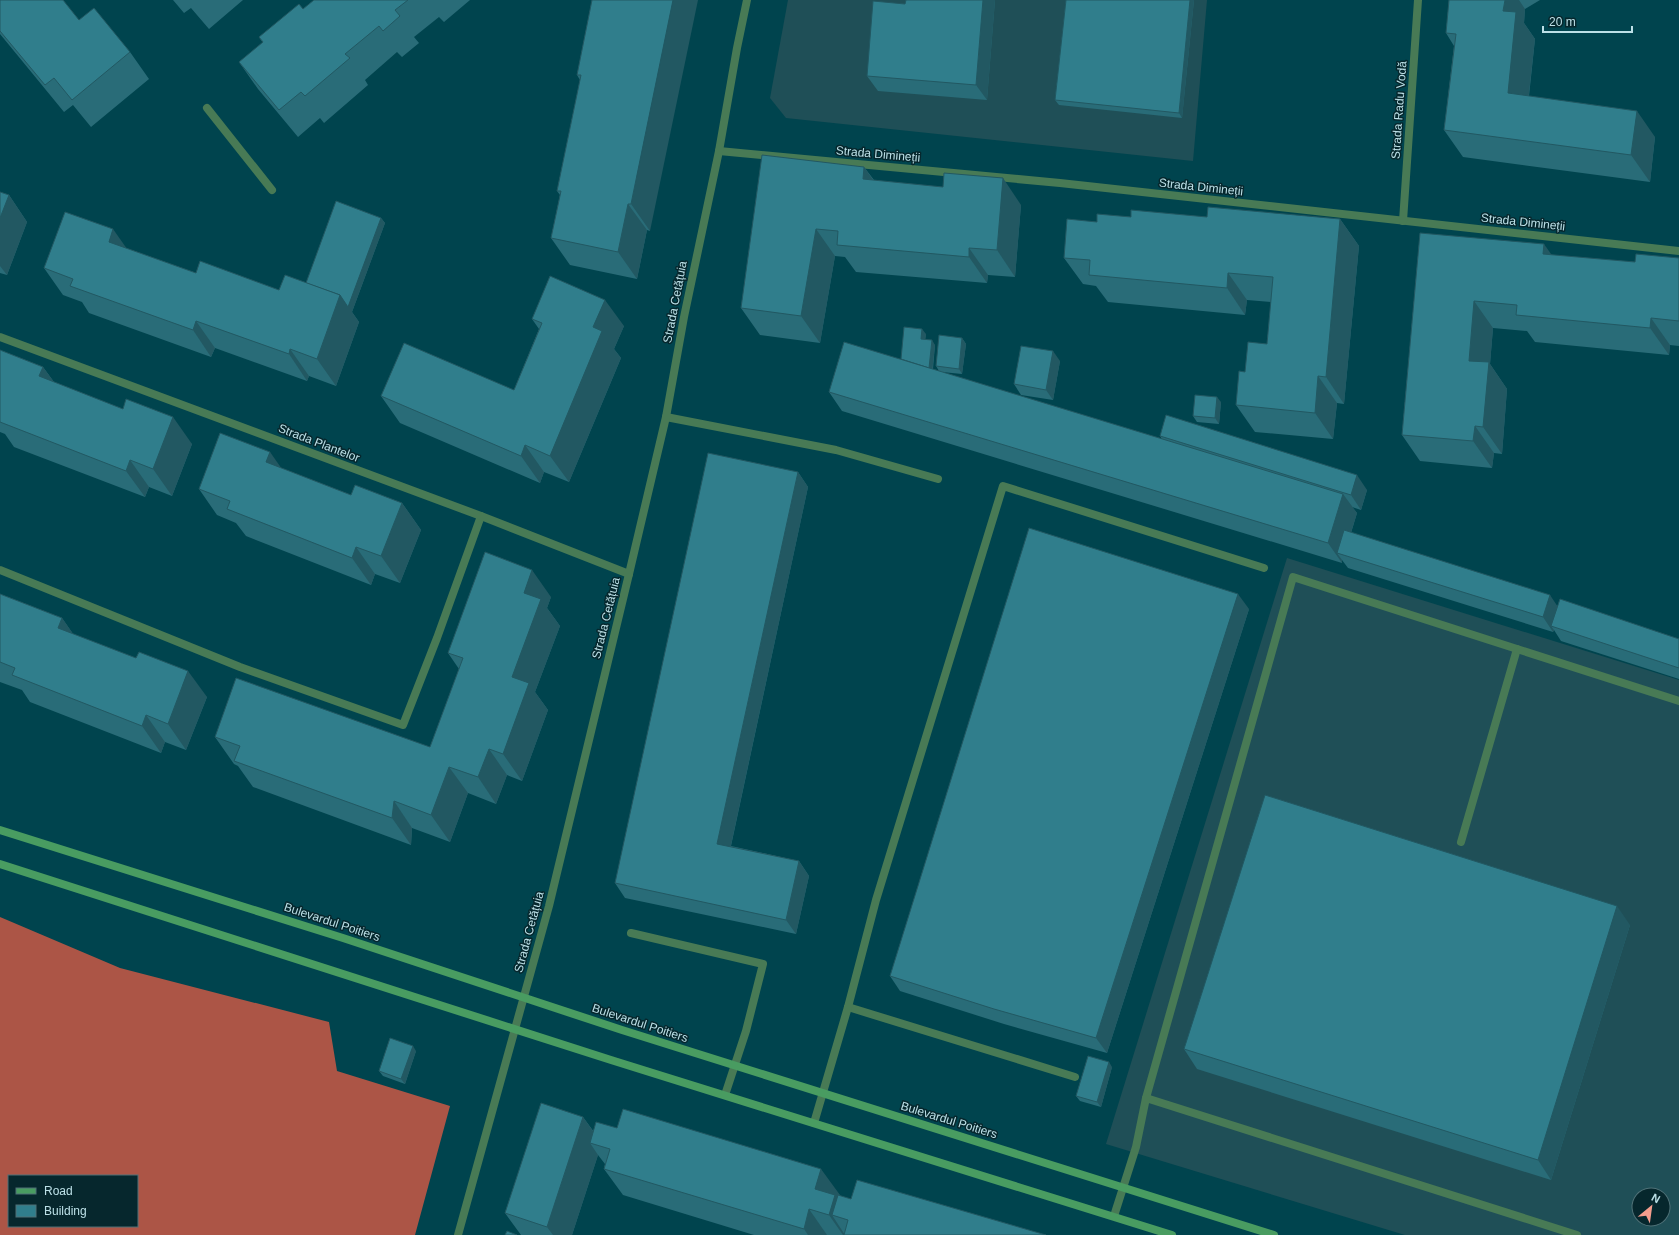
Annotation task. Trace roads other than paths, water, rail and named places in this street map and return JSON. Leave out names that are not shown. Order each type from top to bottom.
[{"type":"main road","name":"Bulevardul Poitiers","points":[[0,830],[343,938],[524,998],[1274,1235]]},
{"type":"main road","points":[[0,864],[515,1029],[1172,1235]]},
{"type":"street","name":"Strada Cetățuia","points":[[458,1235],[549,906],[666,417],[684,317],[719,151],[747,0]]},
{"type":"street","name":"Strada Radu Vodă","points":[[1404,222],[1418,0]]},
{"type":"street","points":[[207,108],[272,190]]},
{"type":"street","name":"Strada Dimineții","points":[[719,151],[1068,184],[1679,251]]},
{"type":"street","name":"Strada Plantelor","points":[[0,337],[481,516],[629,574]]},
{"type":"street","points":[[666,417],[836,450],[938,479]]},
{"type":"street","points":[[814,1123],[848,1007],[876,900],[1003,486],[1264,568]]},
{"type":"street","points":[[0,570],[240,667],[403,726],[437,638],[481,516]]},
{"type":"street","points":[[1114,1216],[1136,1147],[1146,1098],[1293,577],[1679,701]]},
{"type":"street","points":[[1461,842],[1517,649]]},
{"type":"street","points":[[631,934],[763,964],[746,1031],[725,1095]]},
{"type":"street","points":[[848,1007],[1075,1077]]},
{"type":"street","points":[[1146,1098],[1577,1235]]}]
